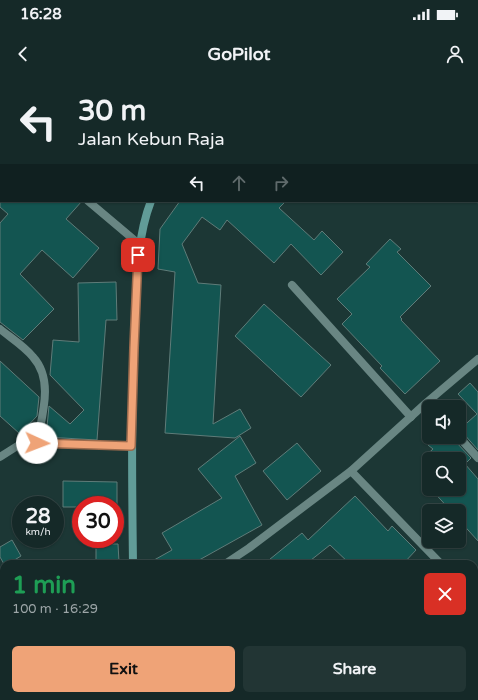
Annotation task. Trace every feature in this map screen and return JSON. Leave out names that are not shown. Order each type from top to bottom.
[{"type":"street","points":[[89,202],[139,244]]},
{"type":"street","points":[[133,560],[131,446],[134,340],[139,244],[144,218],[151,202]]},
{"type":"street","points":[[292,284],[411,417]]},
{"type":"street","points":[[0,329],[33,356],[40,365],[44,377],[45,399],[37,443]]},
{"type":"street","points":[[433,400],[478,359]]},
{"type":"street","points":[[231,560],[350,471],[411,417],[422,409]]},
{"type":"street","points":[[0,458],[22,443],[131,446]]},
{"type":"street","points":[[465,444],[478,458]]},
{"type":"street","points":[[350,471],[437,560]]},
{"type":"building","points":[[0,202],[81,202],[66,219],[99,248],[73,278],[42,250],[20,274],[54,309],[23,340],[0,322],[0,223],[8,214],[0,207]]},
{"type":"building","points":[[179,202],[285,202],[279,208],[314,240],[322,231],[343,252],[321,275],[291,244],[274,263],[227,220],[220,230],[202,217],[182,244],[198,283],[221,285],[213,424],[240,409],[251,428],[235,438],[165,433],[175,272],[158,269],[160,229]]},
{"type":"building","points":[[390,239],[401,249],[397,252],[431,286],[400,317],[402,319],[401,320],[440,361],[405,394],[380,368],[382,366],[342,324],[352,314],[337,299],[370,267],[366,264]]},
{"type":"building","points":[[116,282],[117,320],[106,320],[97,440],[46,437],[49,406],[70,424],[84,410],[50,375],[53,340],[79,342],[78,283]]},
{"type":"building","points":[[264,304],[331,365],[301,397],[235,336]]},
{"type":"building","points":[[0,361],[39,397],[37,416],[20,434],[0,416]]},
{"type":"building","points":[[470,383],[478,392],[478,450],[466,436],[466,424],[477,414],[466,402],[466,400],[464,400],[458,394]]},
{"type":"building","points":[[240,436],[256,463],[235,476],[262,525],[199,560],[154,560],[172,550],[162,533],[222,498],[198,469]]},
{"type":"building","points":[[297,443],[321,471],[287,500],[263,471]]},
{"type":"building","points":[[458,444],[465,452],[430,452],[433,449],[428,445]]},
{"type":"building","points":[[466,453],[471,458],[466,463]]},
{"type":"building","points":[[466,465],[478,479],[478,541],[466,528],[466,504],[445,504],[437,496],[466,496]]},
{"type":"building","points":[[63,481],[117,482],[117,496],[72,496],[72,507],[64,507]]},
{"type":"building","points":[[355,496],[388,531],[392,526],[416,550],[407,560],[346,560],[330,545],[311,560],[269,560],[302,533],[308,540]]},
{"type":"building","points":[[12,540],[12,548],[16,548],[21,556],[14,560],[2,560],[0,557],[0,547]]},
{"type":"building","points":[[96,548],[118,548],[119,560],[96,560]]},
{"type":"route","points":[[37,443],[131,446],[138,255]]}]
